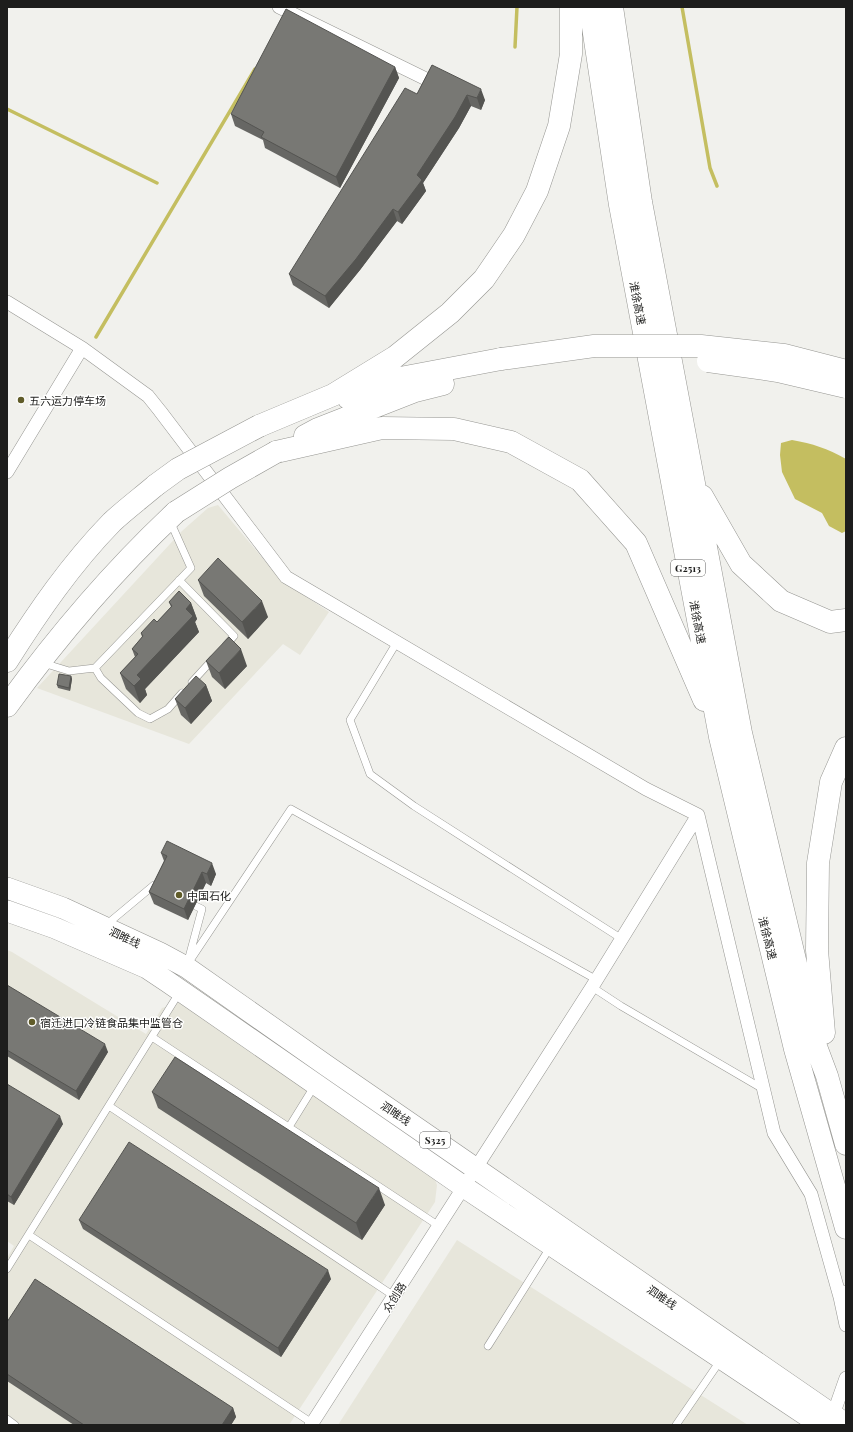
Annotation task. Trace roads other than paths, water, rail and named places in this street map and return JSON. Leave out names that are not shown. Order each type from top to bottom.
[{"type":"highway","points":[[7,661],[30,625],[72,567],[112,522],[156,485],[178,469],[259,426],[333,395],[395,357],[450,313],[484,279],[514,235],[538,191],[559,126],[571,54],[571,7]]},
{"type":"highway","name":"淮徐高速","points":[[590,7],[620,205],[720,737],[795,1049],[846,1228]]},
{"type":"highway","name":"淮徐高速","points":[[612,7],[641,202],[741,732],[816,1044],[827,1076],[846,1144]]},
{"type":"highway","points":[[259,426],[312,413],[395,379],[505,364],[594,346],[701,346],[784,355],[846,371]]},
{"type":"highway","points":[[7,706],[40,662],[105,585],[141,545],[173,515],[230,478],[318,429],[415,391],[505,364],[598,358],[695,359],[778,371],[846,387]]},
{"type":"highway","points":[[276,452],[382,428],[454,429],[511,442],[580,480],[636,543],[720,737]]},
{"type":"highway","points":[[694,481],[741,564],[781,601],[830,622],[846,620]]},
{"type":"highway","points":[[827,1076],[817,950],[818,862],[831,782],[846,748]]},
{"type":"main road","name":"泗睢线","points":[[13,889],[63,908],[186,966],[464,1188],[721,1359],[831,1422]]},
{"type":"main road","name":"泗睢线","points":[[7,911],[55,928],[147,968],[476,1168],[831,1422]]},
{"type":"street","points":[[279,7],[426,79]]},
{"type":"street","points":[[7,302],[82,348],[148,396],[286,577],[646,789],[698,815],[774,1133],[811,1194],[843,1294],[846,1325]]},
{"type":"street","points":[[7,472],[82,348]]},
{"type":"street","name":"众创路","points":[[312,1424],[622,939],[698,815]]},
{"type":"street","points":[[831,1422],[846,1378]]},
{"type":"lane","points":[[40,662],[69,671],[95,668],[191,568],[173,515]]},
{"type":"lane","points":[[95,668],[101,678],[138,713],[150,719],[168,709],[234,636],[179,580]]},
{"type":"lane","points":[[397,642],[350,720],[370,774],[414,806],[622,939]]},
{"type":"lane","points":[[186,966],[292,809],[594,983],[621,1006],[764,1089]]},
{"type":"lane","points":[[104,927],[154,885],[168,892]]},
{"type":"lane","points":[[181,898],[202,909],[186,966]]},
{"type":"lane","points":[[7,1270],[181,990]]},
{"type":"lane","points":[[152,1037],[439,1226]]},
{"type":"lane","points":[[289,1127],[321,1075]]},
{"type":"lane","points":[[109,1106],[394,1296]]},
{"type":"lane","points":[[28,1235],[312,1424]]},
{"type":"lane","points":[[488,1346],[552,1246]]},
{"type":"lane","points":[[676,1425],[721,1359]]},
{"type":"lane","points":[[7,1419],[16,1425]]},
{"type":"waterway","points":[[515,47],[517,7]]},
{"type":"waterway","points":[[682,7],[710,168],[717,186]]},
{"type":"waterway","points":[[96,337],[255,69]]},
{"type":"waterway","points":[[7,109],[157,183]]},
{"type":"place","name":"五六运力停车场","points":[[21,400]]},
{"type":"place","name":"中国石化","points":[[179,895]]},
{"type":"place","name":"宿迁进口冷链食品集中监管仓","points":[[32,1022]]}]
